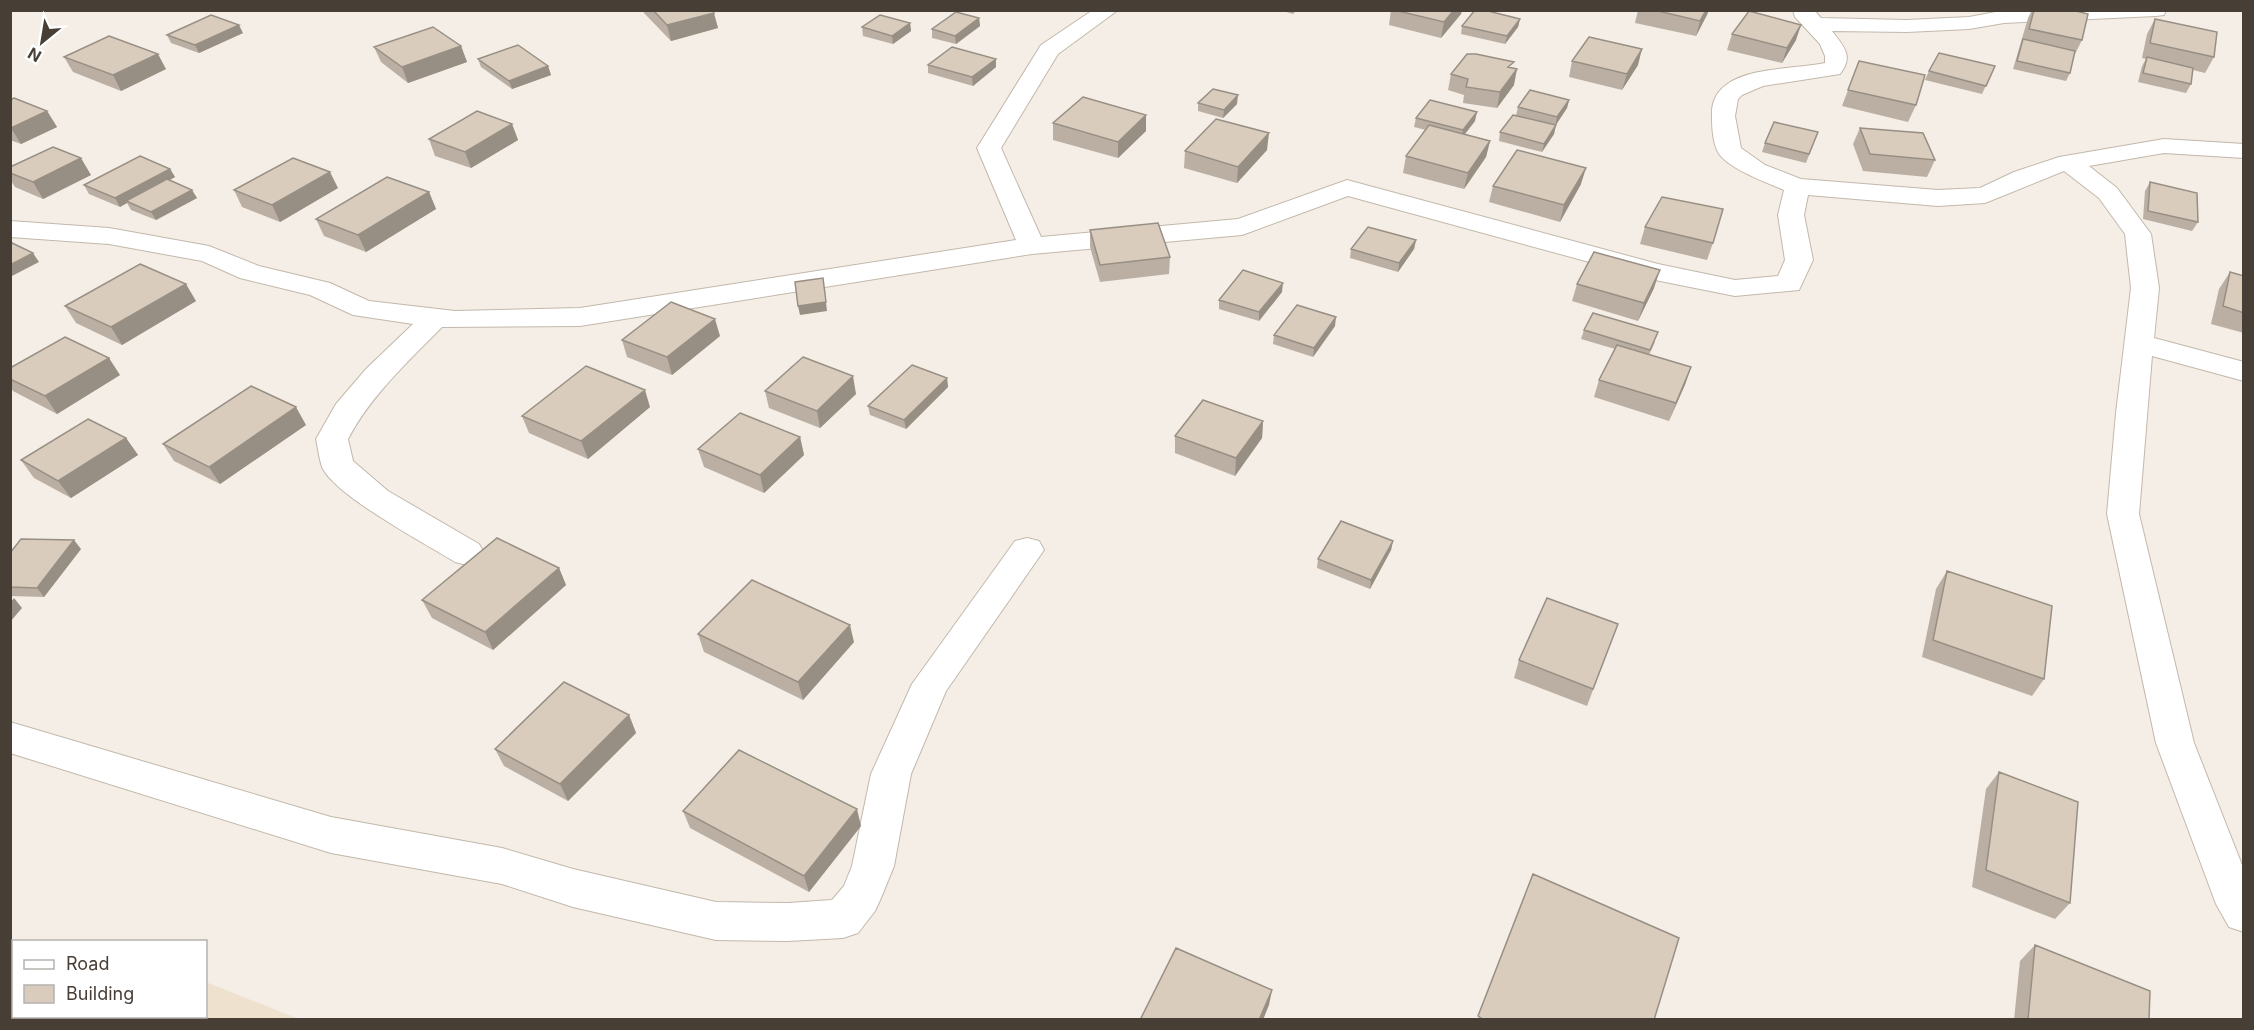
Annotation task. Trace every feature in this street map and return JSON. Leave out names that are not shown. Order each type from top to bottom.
[{"type":"street","points":[[1032,246],[989,148],[1049,50],[1108,10]]},
{"type":"street","points":[[1808,17],[1907,26],[1969,23],[2016,16],[2156,10]]},
{"type":"street","points":[[1808,17],[1835,53],[1837,61],[1832,69],[1809,75],[1754,80],[1736,87],[1727,97],[1723,113],[1729,151],[1756,170],[1797,186],[1938,198],[1985,195],[2023,177],[2068,162],[2164,146],[2244,151]]},
{"type":"street","points":[[2068,162],[2108,193],[2138,234],[2145,288],[2123,514],[2175,743],[2231,891],[2244,913]]},
{"type":"street","points":[[10,229],[109,236],[209,254],[250,272],[320,289],[363,309],[455,320],[580,317],[1032,246],[1242,227],[1347,188],[1655,272],[1735,288],[1789,284],[1799,260],[1791,215],[1797,186]]},
{"type":"street","points":[[435,318],[377,376],[347,411],[332,439],[338,466],[369,492],[467,553]]},
{"type":"street","points":[[2139,342],[2244,372]]},
{"type":"street","points":[[10,737],[331,835],[502,866],[573,888],[716,921],[788,922],[843,919],[860,898],[873,866],[891,774],[930,684],[1027,550]]},
{"type":"shaded area","points":[[207,982],[299,1019],[156,1019],[207,1018]]},
{"type":"building","points":[[653,10],[712,10],[714,13],[667,25]]},
{"type":"building","points":[[1394,10],[1454,10],[1444,22]]},
{"type":"building","points":[[1475,10],[1520,19],[1507,36],[1462,26]]},
{"type":"building","points":[[1654,10],[1706,10],[1700,21]]},
{"type":"building","points":[[2034,10],[2072,10],[2088,14],[2082,40],[2029,29]]},
{"type":"building","points":[[1749,11],[1801,25],[1787,48],[1732,34]]},
{"type":"building","points":[[956,12],[979,18],[955,36],[932,29]]},
{"type":"building","points":[[211,15],[239,25],[195,45],[167,35]]},
{"type":"building","points":[[880,15],[910,23],[892,36],[862,27]]},
{"type":"building","points":[[2155,19],[2217,32],[2214,57],[2150,43]]},
{"type":"building","points":[[433,27],[461,46],[402,67],[374,47]]},
{"type":"building","points":[[109,36],[158,54],[113,75],[64,57]]},
{"type":"building","points":[[1589,37],[1642,49],[1627,74],[1572,61]]},
{"type":"building","points":[[2023,39],[2075,51],[2070,73],[2017,61]]},
{"type":"building","points":[[518,45],[548,66],[509,81],[478,59]]},
{"type":"building","points":[[952,47],[996,59],[972,77],[928,65]]},
{"type":"building","points":[[1939,53],[1995,66],[1986,86],[1929,71]]},
{"type":"building","points":[[1467,54],[1514,62],[1508,67],[1517,69],[1500,92],[1466,87],[1468,79],[1451,74]]},
{"type":"building","points":[[2147,57],[2193,68],[2191,84],[2143,73]]},
{"type":"building","points":[[1859,61],[1925,75],[1916,105],[1848,90]]},
{"type":"building","points":[[1213,89],[1238,95],[1224,110],[1198,103]]},
{"type":"building","points":[[1530,90],[1569,100],[1557,117],[1518,107]]},
{"type":"building","points":[[1083,97],[1146,115],[1118,142],[1053,123]]},
{"type":"building","points":[[14,98],[47,111],[11,128],[10,100]]},
{"type":"building","points":[[1430,100],[1477,112],[1463,130],[1416,118]]},
{"type":"building","points":[[477,111],[512,124],[465,152],[429,139]]},
{"type":"building","points":[[1513,115],[1556,125],[1544,144],[1500,132]]},
{"type":"building","points":[[1216,119],[1269,133],[1238,167],[1185,151]]},
{"type":"building","points":[[1774,122],[1818,132],[1809,154],[1765,143]]},
{"type":"building","points":[[1429,125],[1490,141],[1468,173],[1406,156]]},
{"type":"building","points":[[1860,128],[1923,133],[1935,160],[1870,154]]},
{"type":"building","points":[[53,147],[81,158],[33,182],[10,173],[10,167]]},
{"type":"building","points":[[1517,150],[1586,168],[1564,205],[1493,186]]},
{"type":"building","points":[[140,156],[170,169],[115,198],[84,185]]},
{"type":"building","points":[[293,158],[330,172],[272,205],[234,190]]},
{"type":"building","points":[[387,177],[429,192],[358,235],[316,219]]},
{"type":"building","points":[[167,179],[192,190],[151,212],[126,201]]},
{"type":"building","points":[[2150,182],[2197,193],[2198,222],[2148,211]]},
{"type":"building","points":[[1662,197],[1723,209],[1713,243],[1645,227]]},
{"type":"building","points":[[1158,223],[1170,257],[1100,265],[1090,230]]},
{"type":"building","points":[[1368,227],[1416,240],[1399,263],[1351,249]]},
{"type":"building","points":[[10,242],[33,253],[10,265]]},
{"type":"building","points":[[1594,252],[1660,270],[1644,303],[1577,284]]},
{"type":"building","points":[[140,264],[186,284],[111,327],[65,306]]},
{"type":"building","points":[[1243,270],[1283,283],[1259,312],[1219,300]]},
{"type":"building","points":[[2230,272],[2244,276],[2244,313],[2223,306]]},
{"type":"building","points":[[823,278],[826,302],[798,306],[795,282]]},
{"type":"building","points":[[671,302],[715,319],[667,357],[622,340]]},
{"type":"building","points":[[1297,305],[1336,317],[1314,348],[1274,335]]},
{"type":"building","points":[[1593,313],[1658,332],[1650,350],[1584,330]]},
{"type":"building","points":[[65,337],[109,358],[45,396],[10,379],[10,368]]},
{"type":"building","points":[[1617,345],[1691,367],[1676,403],[1599,380]]},
{"type":"building","points":[[803,357],[853,376],[817,411],[765,391]]},
{"type":"building","points":[[912,365],[947,378],[904,420],[868,406]]},
{"type":"building","points":[[586,366],[645,390],[581,441],[522,416]]},
{"type":"building","points":[[251,386],[296,407],[209,467],[163,444]]},
{"type":"building","points":[[1203,400],[1263,421],[1236,458],[1175,436]]},
{"type":"building","points":[[740,413],[800,437],[760,475],[698,449]]},
{"type":"building","points":[[88,419],[126,438],[58,481],[21,460]]},
{"type":"building","points":[[1341,521],[1393,541],[1371,580],[1318,559]]},
{"type":"building","points":[[497,538],[559,568],[485,632],[422,600]]},
{"type":"building","points":[[21,539],[74,540],[37,588],[10,587],[10,553]]},
{"type":"building","points":[[1947,571],[2052,606],[2044,679],[1933,640]]},
{"type":"building","points":[[752,580],[850,625],[798,682],[698,634]]},
{"type":"building","points":[[1547,598],[1618,624],[1593,689],[1519,660]]},
{"type":"building","points":[[564,682],[629,715],[560,784],[495,749]]},
{"type":"building","points":[[739,750],[857,809],[804,876],[683,811]]},
{"type":"building","points":[[1999,772],[2078,802],[2070,903],[1986,870]]},
{"type":"building","points":[[1533,874],[1679,938],[1654,1020],[1484,1020],[1478,1016]]},
{"type":"building","points":[[2035,945],[2150,991],[2149,1020],[2028,1020]]},
{"type":"building","points":[[1176,948],[1272,990],[1259,1020],[1140,1020]]}]
